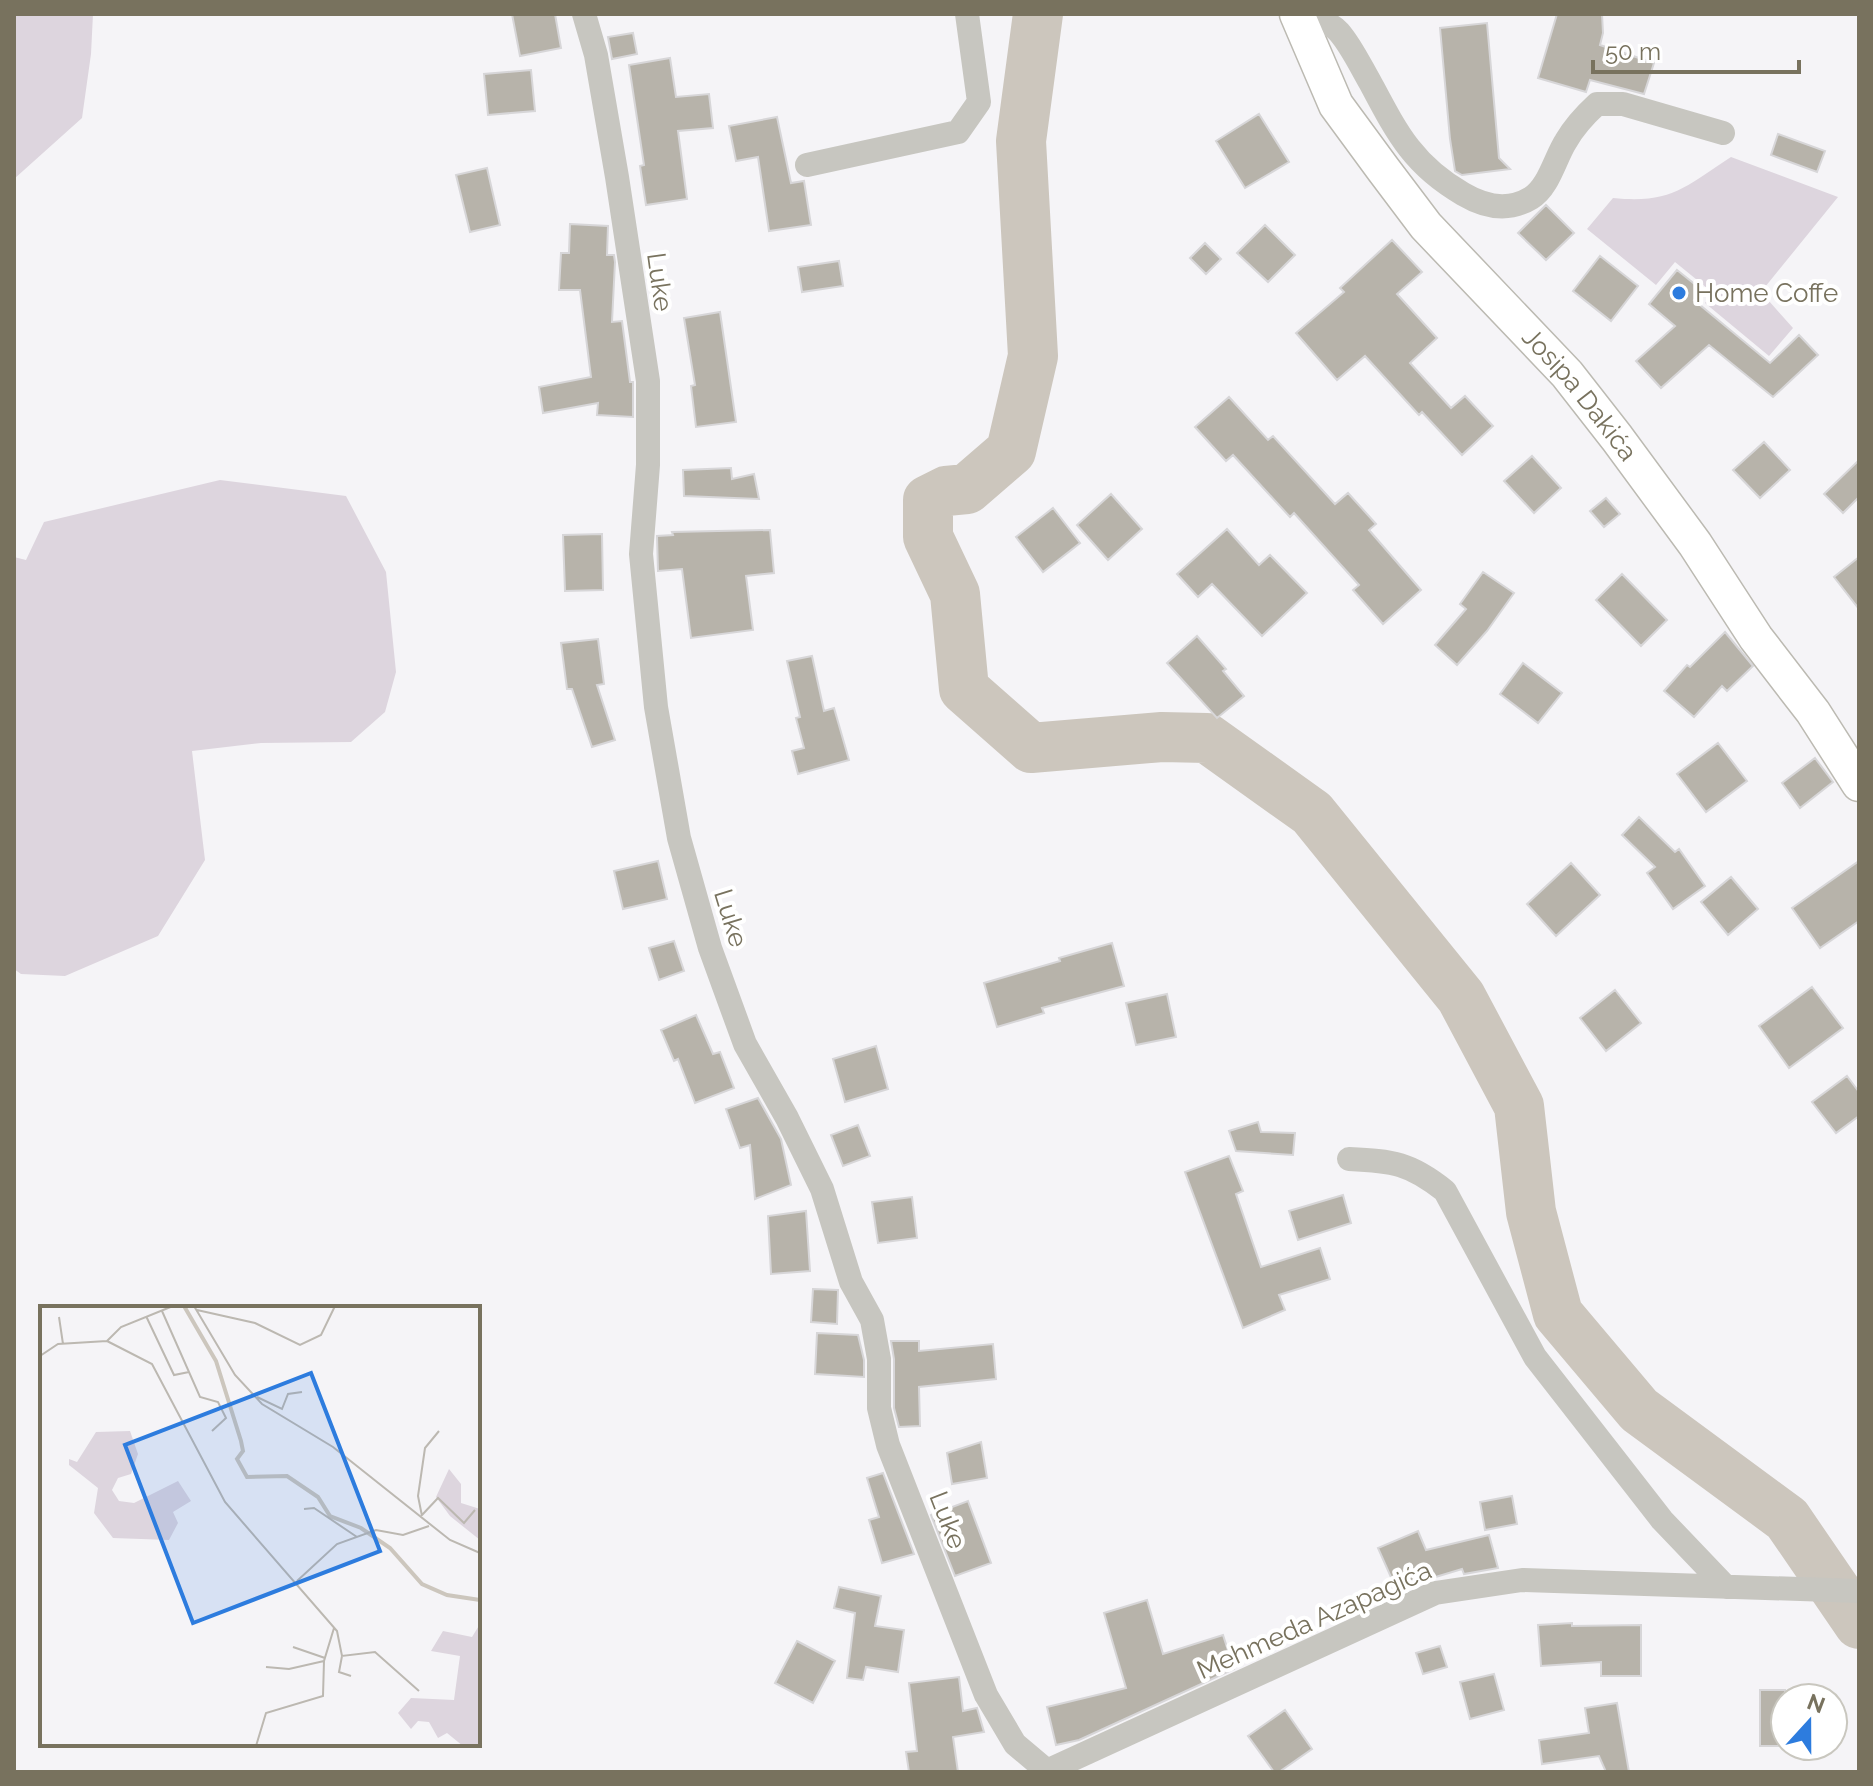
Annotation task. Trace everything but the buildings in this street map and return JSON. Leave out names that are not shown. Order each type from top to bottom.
[{"type":"main road","name":"Josipa Dakića","points":[[1298,18],[1336,105],[1364,144],[1426,226],[1567,374],[1617,438],[1695,544],[1756,638],[1813,712],[1859,784]]},
{"type":"street","name":"Luke","points":[[584,14],[596,55],[648,381],[648,465],[641,554],[656,707],[679,838],[710,948],[745,1044],[822,1189],[851,1282],[872,1320],[879,1359],[879,1408],[888,1445],[986,1695],[1015,1744],[1048,1772]]},
{"type":"street","points":[[807,165],[958,132],[979,102],[967,14]]},
{"type":"street","points":[[1298,18],[1319,20],[1337,30],[1356,56],[1411,154],[1438,180],[1496,208],[1516,205],[1534,196],[1565,142],[1597,104],[1623,104],[1723,133]]},
{"type":"street","points":[[1349,1159],[1392,1160],[1425,1175],[1445,1191],[1535,1357],[1662,1520],[1726,1587]]},
{"type":"street","name":"Mehmeda Azapagića","points":[[1048,1772],[1435,1593],[1522,1580],[1852,1591]]},
{"type":"shaded area","points":[[14,14],[93,14],[82,118],[14,179]]},
{"type":"shaded area","points":[[1731,157],[1838,197],[1761,292],[1793,328],[1769,356],[1705,303],[1713,293],[1675,262],[1656,285],[1587,229],[1613,198],[1664,196],[1689,185]]},
{"type":"shaded area","points":[[220,480],[346,496],[386,572],[396,672],[385,712],[351,742],[261,743],[192,751],[205,860],[158,936],[65,976],[21,974],[14,969],[14,557],[26,560],[44,522]]},
{"type":"waterway","points":[[1038,14],[1021,141],[1033,356],[1011,451],[967,489],[946,491],[928,500],[928,537],[955,594],[964,689],[1031,748],[1162,737],[1207,738],[1312,813],[1461,997],[1519,1106],[1531,1212],[1558,1314],[1639,1410],[1787,1519],[1859,1624]]},
{"type":"place","name":"Home Coffe","points":[[1679,293]]}]
